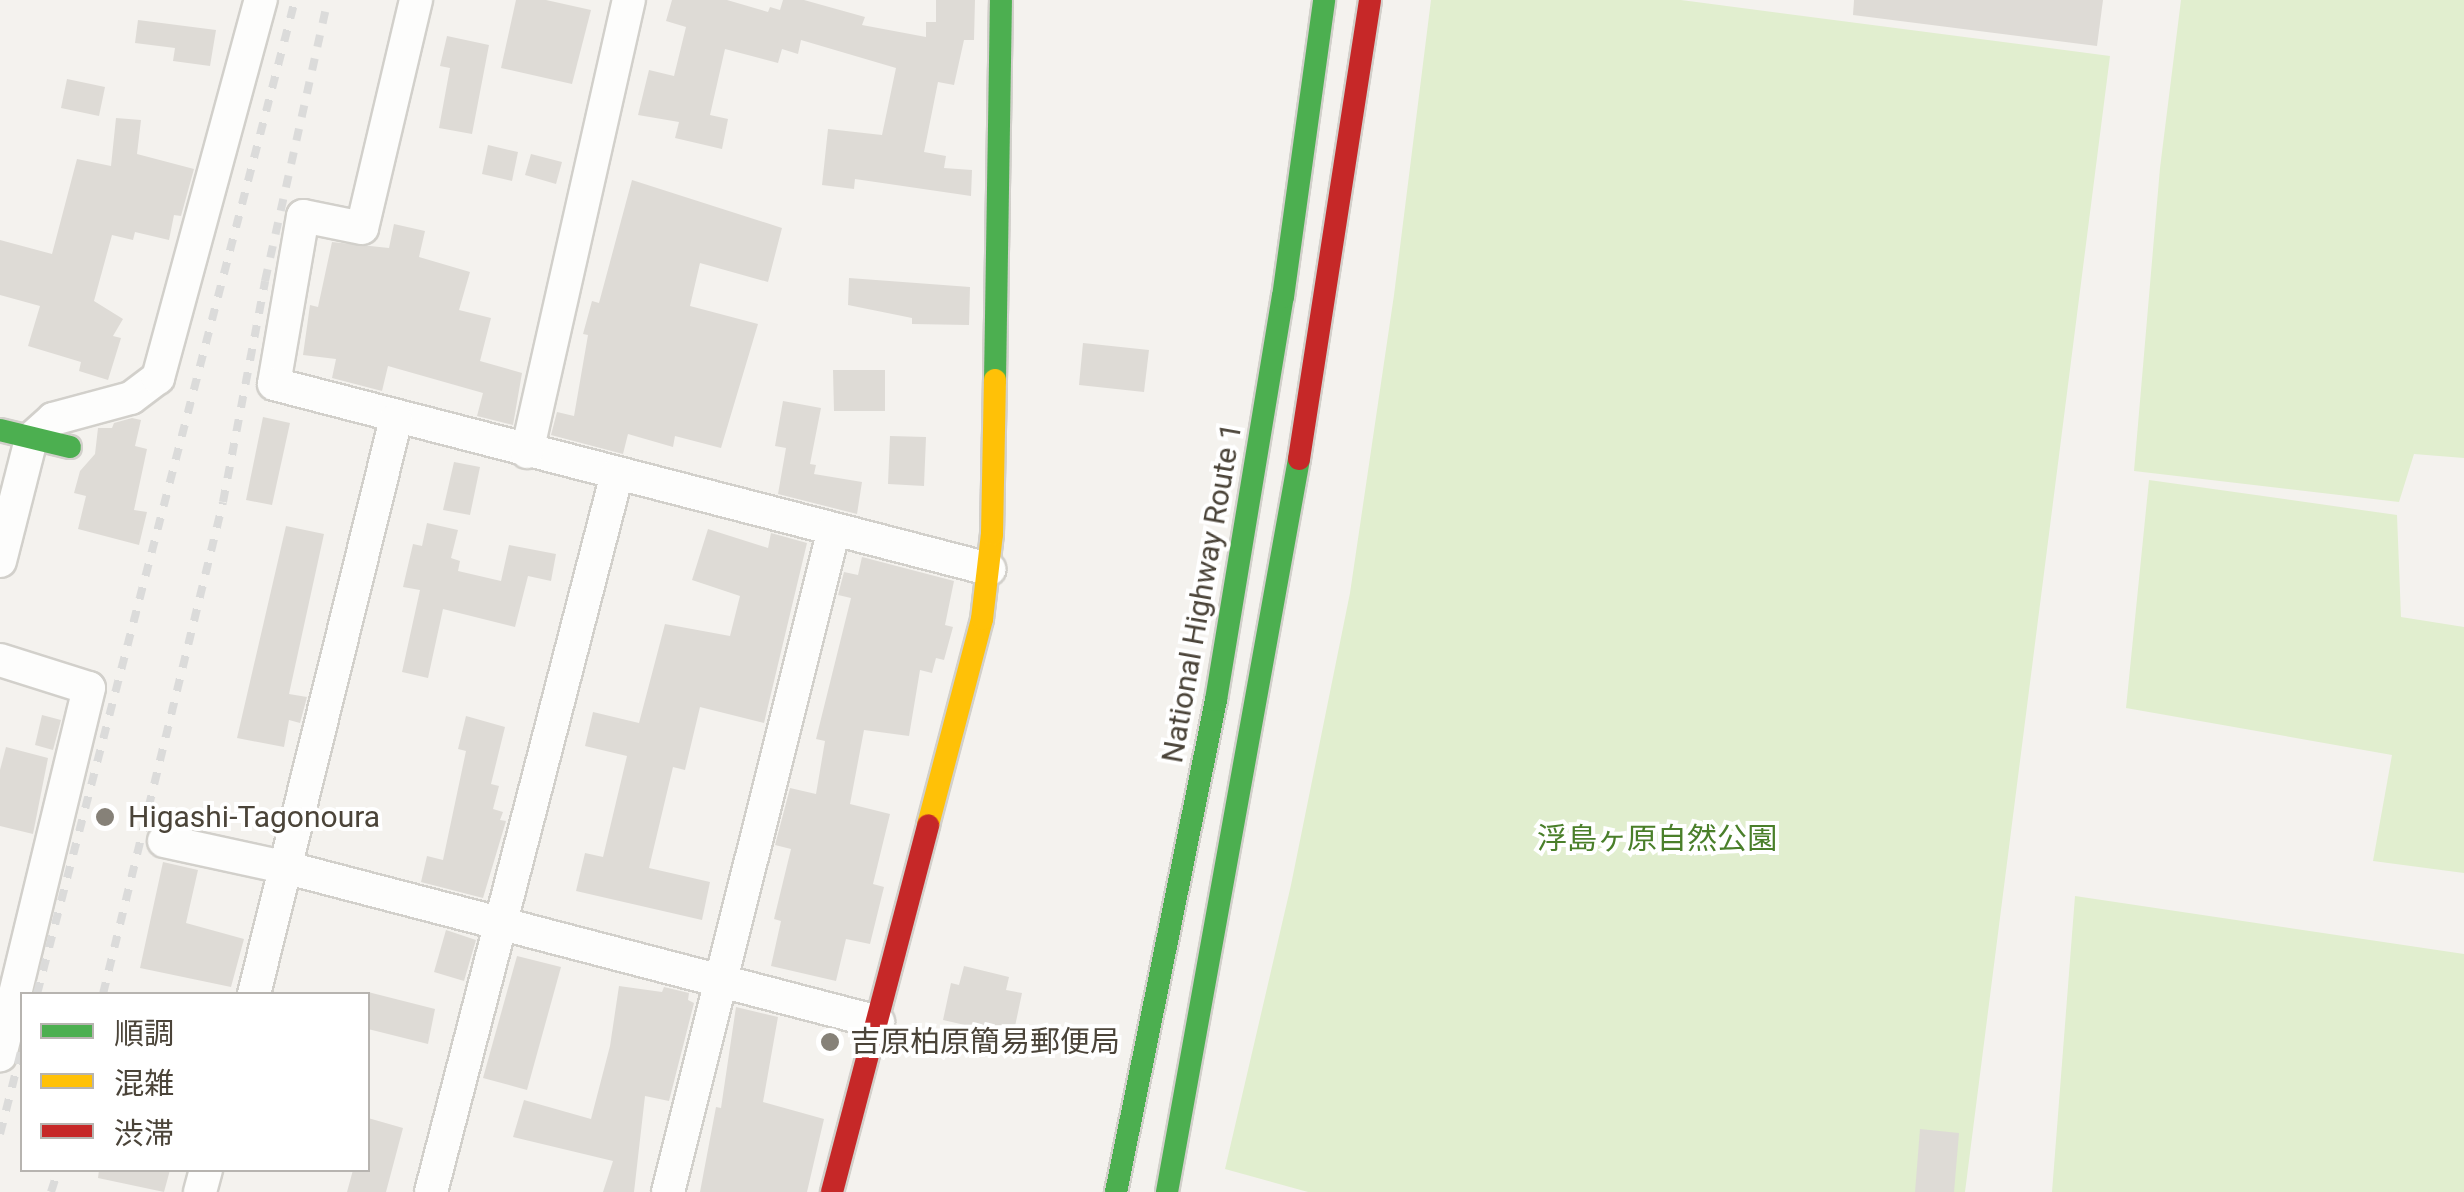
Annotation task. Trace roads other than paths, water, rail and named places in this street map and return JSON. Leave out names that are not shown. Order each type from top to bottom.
[{"type":"main road","points":[[832,1192],[982,619],[989,569],[1002,0]]},
{"type":"main road","name":"National Highway Route 1","points":[[1116,1192],[1220,682],[1282,298],[1324,0]]},
{"type":"main road","points":[[1167,1192],[1294,493],[1370,0]]},
{"type":"main road","points":[[16,435],[70,447]]},
{"type":"street","points":[[0,561],[16,435],[54,419],[131,398],[158,378],[261,0]]},
{"type":"street","points":[[416,0],[362,228],[302,216],[274,384],[989,569]]},
{"type":"street","points":[[527,452],[630,0]]},
{"type":"street","points":[[255,992],[396,418]]},
{"type":"street","points":[[432,1192],[498,923],[617,474]]},
{"type":"street","points":[[668,1192],[834,528]]},
{"type":"street","points":[[0,660],[89,688],[0,1054]]},
{"type":"street","points":[[164,841],[288,868],[878,1022]]},
{"type":"railway","points":[[38,992],[295,0]]},
{"type":"railway","points":[[103,992],[223,502],[265,281],[328,0]]},
{"type":"railway","points":[[0,1134],[20,1056]]},
{"type":"railway","points":[[51,1192],[57,1172]]},
{"type":"place","name":"Higashi-Tagonoura","points":[[105,817]]},
{"type":"place","name":"吉原柏原簡易郵便局","points":[[830,1042]]},
{"type":"park label","name":"浮島ヶ原自然公園","points":[[1657,839]]}]
